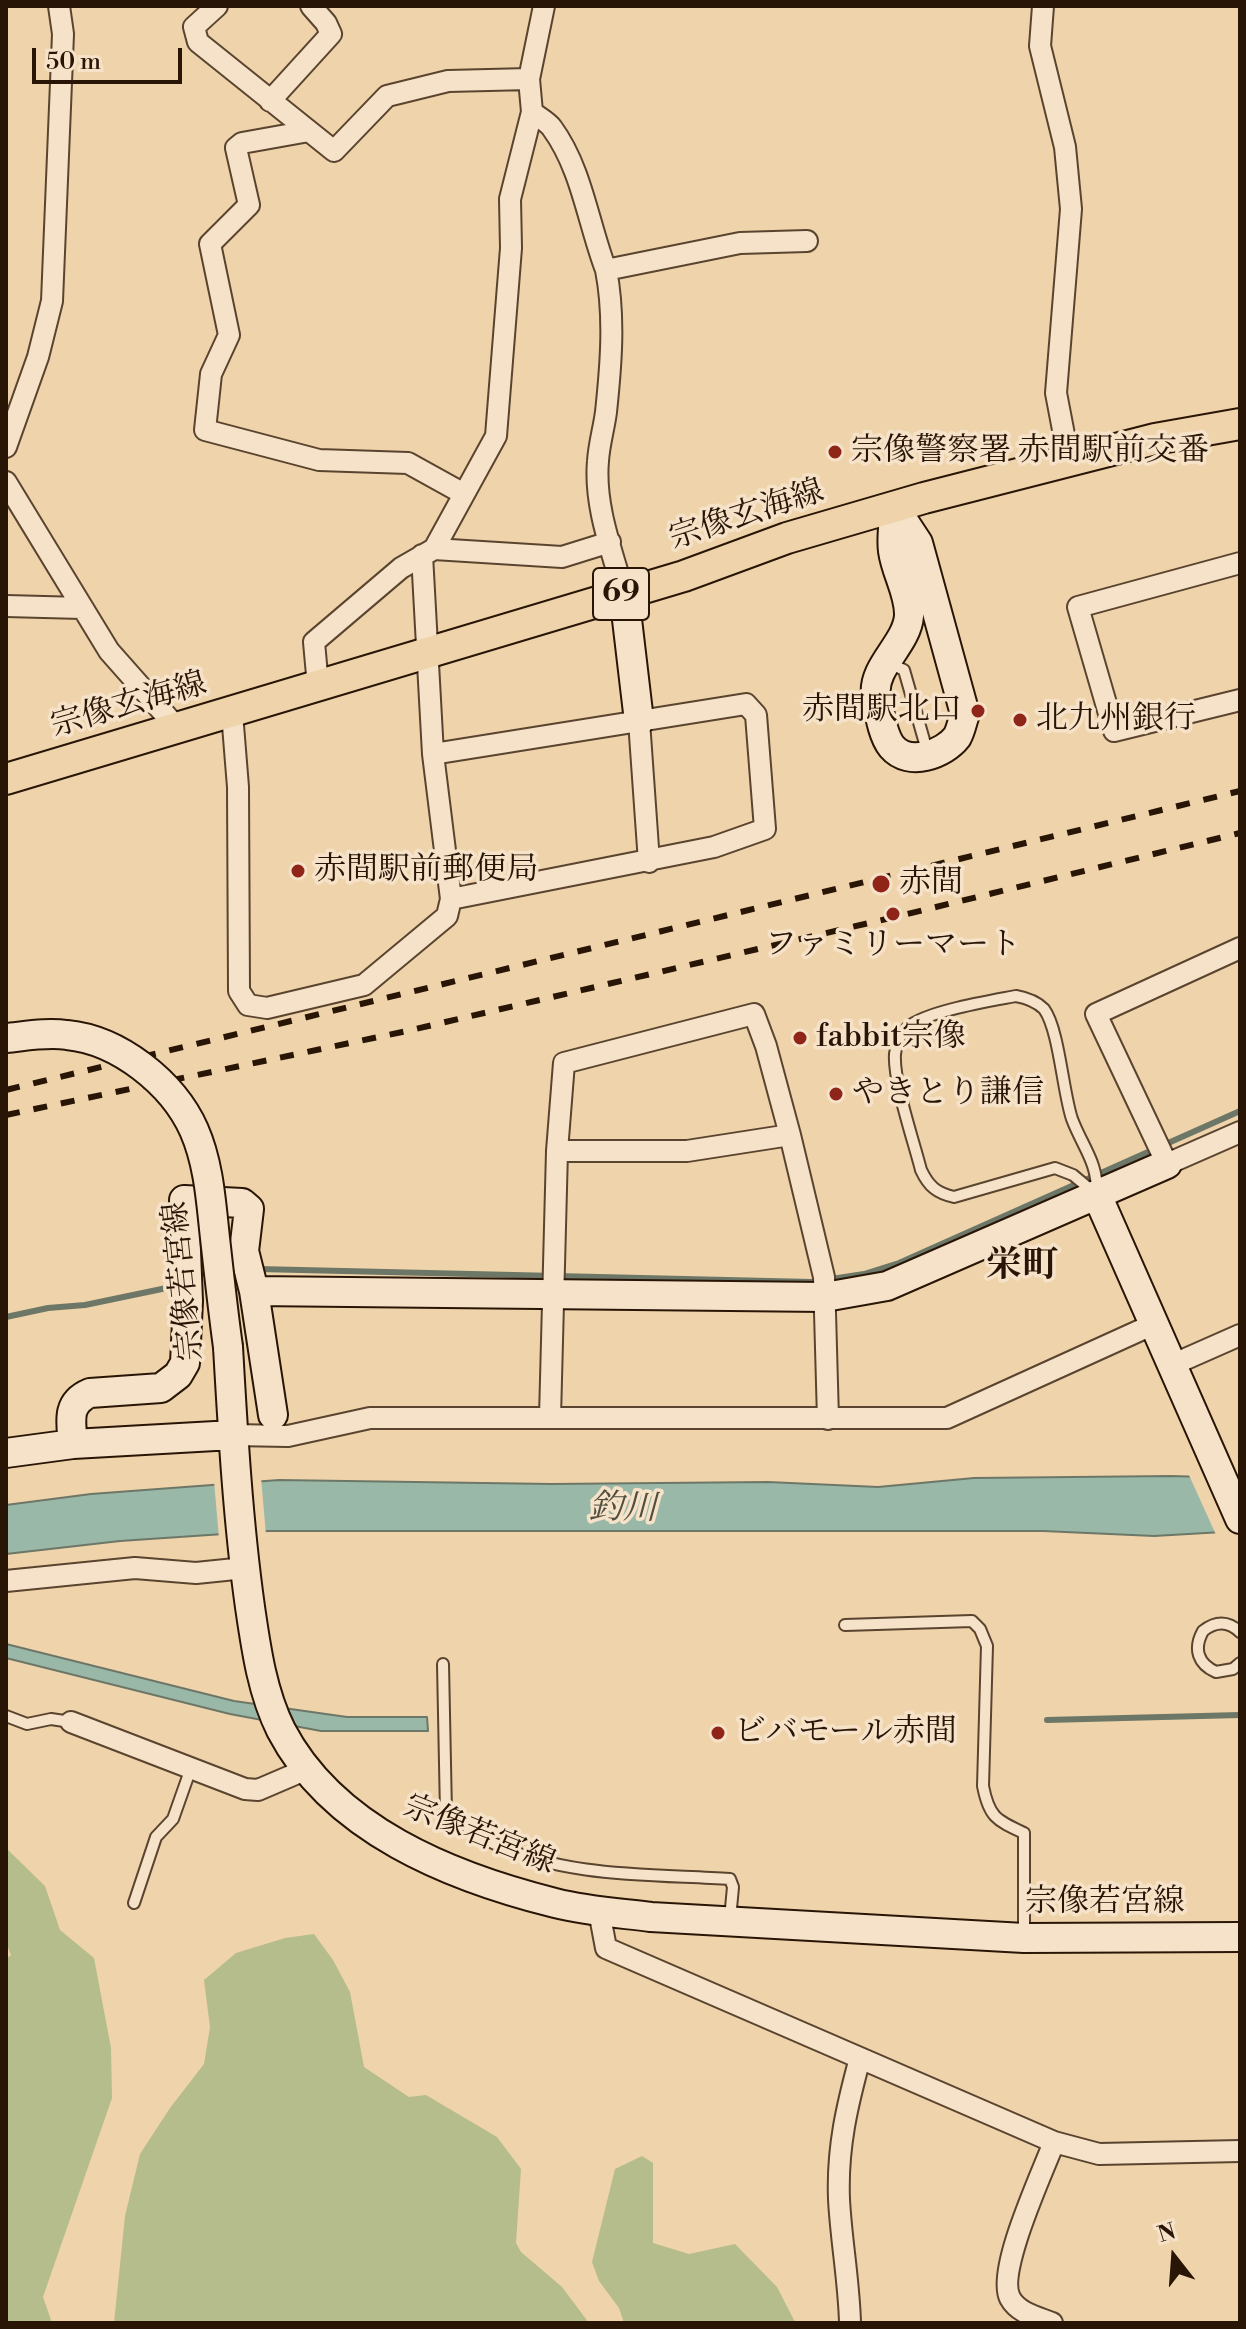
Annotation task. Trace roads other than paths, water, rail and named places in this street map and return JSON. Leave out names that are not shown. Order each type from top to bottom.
[{"type":"main road","name":"宗像玄海線","points":[[6,779],[684,576],[787,538],[1155,439],[1240,424]]},
{"type":"main road","points":[[895,508],[918,543],[965,714],[959,733],[950,745],[928,756],[902,756],[891,747],[875,690],[887,662],[905,633],[909,618],[908,603],[892,549],[895,508]]},
{"type":"main road","points":[[624,594],[639,721]]},
{"type":"main road","name":"宗像若宮線","points":[[6,1038],[68,1035],[108,1048],[161,1083],[194,1130],[206,1169],[228,1347],[244,1565],[262,1674],[276,1718],[307,1769],[342,1806],[385,1836],[431,1860],[556,1904],[599,1911],[1024,1938],[1240,1937]]},
{"type":"main road","points":[[254,1291],[825,1297],[887,1286],[1167,1164]]},
{"type":"main road","points":[[1097,1195],[1240,1519]]},
{"type":"main road","points":[[73,1444],[70,1414],[74,1404],[82,1397],[90,1393],[161,1388],[178,1375],[185,1363],[188,1301],[184,1200],[242,1203],[249,1209],[244,1251],[254,1291],[273,1415]]},
{"type":"main road","points":[[6,1453],[73,1444],[234,1445]]},
{"type":"street","points":[[6,447],[38,357],[52,301],[63,34],[59,6]]},
{"type":"street","points":[[217,6],[194,27],[198,42],[334,151],[387,96],[448,81],[529,79]]},
{"type":"street","points":[[270,101],[331,34],[311,6]]},
{"type":"street","points":[[318,686],[314,642],[401,568],[428,552],[496,436],[511,248],[510,199],[532,112],[529,79],[544,6]]},
{"type":"street","points":[[1043,6],[1040,46],[1065,147],[1071,209],[1056,393],[1069,461]]},
{"type":"street","points":[[532,112],[552,127],[574,165],[606,270],[611,298],[611,348],[606,413],[597,462],[599,506],[624,594]]},
{"type":"street","points":[[309,131],[242,143],[236,148],[249,205],[210,244],[229,335],[211,374],[205,430],[319,460],[408,463],[464,494]]},
{"type":"street","points":[[606,270],[740,243],[807,241]]},
{"type":"street","points":[[6,482],[109,651],[178,729]]},
{"type":"street","points":[[428,552],[562,557],[610,542]]},
{"type":"street","points":[[232,713],[238,787],[239,991],[248,1005],[267,1008],[364,985],[447,916],[451,899],[433,754],[428,552]]},
{"type":"street","points":[[1240,563],[1078,607],[1114,731],[1240,700]]},
{"type":"street","points":[[6,606],[82,608]]},
{"type":"street","points":[[433,754],[746,704],[756,715],[765,829],[714,847],[649,862],[451,899]]},
{"type":"street","points":[[639,721],[649,862]]},
{"type":"street","points":[[1240,948],[1096,1014],[1167,1164],[1240,1132]]},
{"type":"street","points":[[550,1417],[557,1151],[564,1063],[754,1014],[790,1135],[824,1277],[828,1419]]},
{"type":"street","points":[[557,1151],[687,1151],[790,1135]]},
{"type":"street","points":[[234,1445],[370,1418],[947,1418],[1154,1324]]},
{"type":"street","points":[[1172,1365],[1240,1335]]},
{"type":"street","points":[[6,1581],[135,1568],[196,1573],[244,1565]]},
{"type":"street","points":[[71,1722],[245,1789],[258,1790],[307,1769]]},
{"type":"street","points":[[599,1911],[606,1948],[1054,2142],[1099,2154],[1240,2151]]},
{"type":"street","points":[[850,2323],[849,2282],[839,2199],[842,2125],[860,2058]]},
{"type":"street","points":[[1052,2323],[1020,2311],[1010,2298],[1006,2283],[1011,2256],[1054,2142]]},
{"type":"lane","points":[[1016,996],[1035,1002],[1046,1011],[1072,1117],[1098,1174],[1097,1195],[1073,1175],[1055,1168],[954,1197],[940,1194],[927,1184],[896,1073],[898,1039],[909,1026],[925,1018],[1016,996]]},
{"type":"lane","points":[[845,1625],[972,1621],[980,1629],[987,1646],[983,1786],[988,1808],[999,1822],[1024,1833],[1024,1938]]},
{"type":"lane","points":[[1240,1632],[1226,1623],[1210,1626],[1203,1631],[1197,1647],[1202,1663],[1216,1672],[1233,1669],[1240,1663]]},
{"type":"lane","points":[[443,1664],[446,1813],[494,1843],[539,1859],[588,1869],[730,1879],[733,1887],[730,1921]]},
{"type":"lane","points":[[6,1716],[27,1724],[51,1719],[71,1722]]},
{"type":"lane","points":[[134,1903],[156,1837],[173,1819],[191,1768]]},
{"type":"water","name":"釣川","points":[[974,1478],[1240,1478],[1240,1531],[1154,1536],[1043,1531],[268,1531],[120,1541],[6,1554],[6,1505],[91,1494],[279,1480],[551,1484],[768,1482],[878,1487]]},
{"type":"water","points":[[6,1644],[234,1701],[347,1717],[427,1717],[428,1731],[321,1731],[230,1714],[6,1658]]},
{"type":"waterway","points":[[258,1269],[812,1282],[864,1274],[899,1263],[1240,1111]]},
{"type":"waterway","points":[[6,1317],[48,1308],[85,1305],[181,1285]]},
{"type":"waterway","points":[[1047,1720],[1240,1715]]},
{"type":"railway","points":[[6,1090],[1240,791]]},
{"type":"railway","points":[[6,1115],[407,1031],[1240,833]]},
{"type":"place","name":"宗像警察署 赤間駅前交番","points":[[835,452]]},
{"type":"place","name":"赤間駅北口","points":[[978,711]]},
{"type":"place","name":"北九州銀行","points":[[1020,720]]},
{"type":"place","name":"赤間駅前郵便局","points":[[298,871]]},
{"type":"place","name":"赤間","points":[[881,884]]},
{"type":"place","name":"ファミリーマート","points":[[893,914]]},
{"type":"place","name":"fabbit宗像","points":[[800,1038]]},
{"type":"place","name":"やきとり謙信","points":[[836,1094]]},
{"type":"place","name":"ビバモール赤間","points":[[718,1733]]},
{"type":"district","name":"栄町","points":[[1022,1267]]}]
